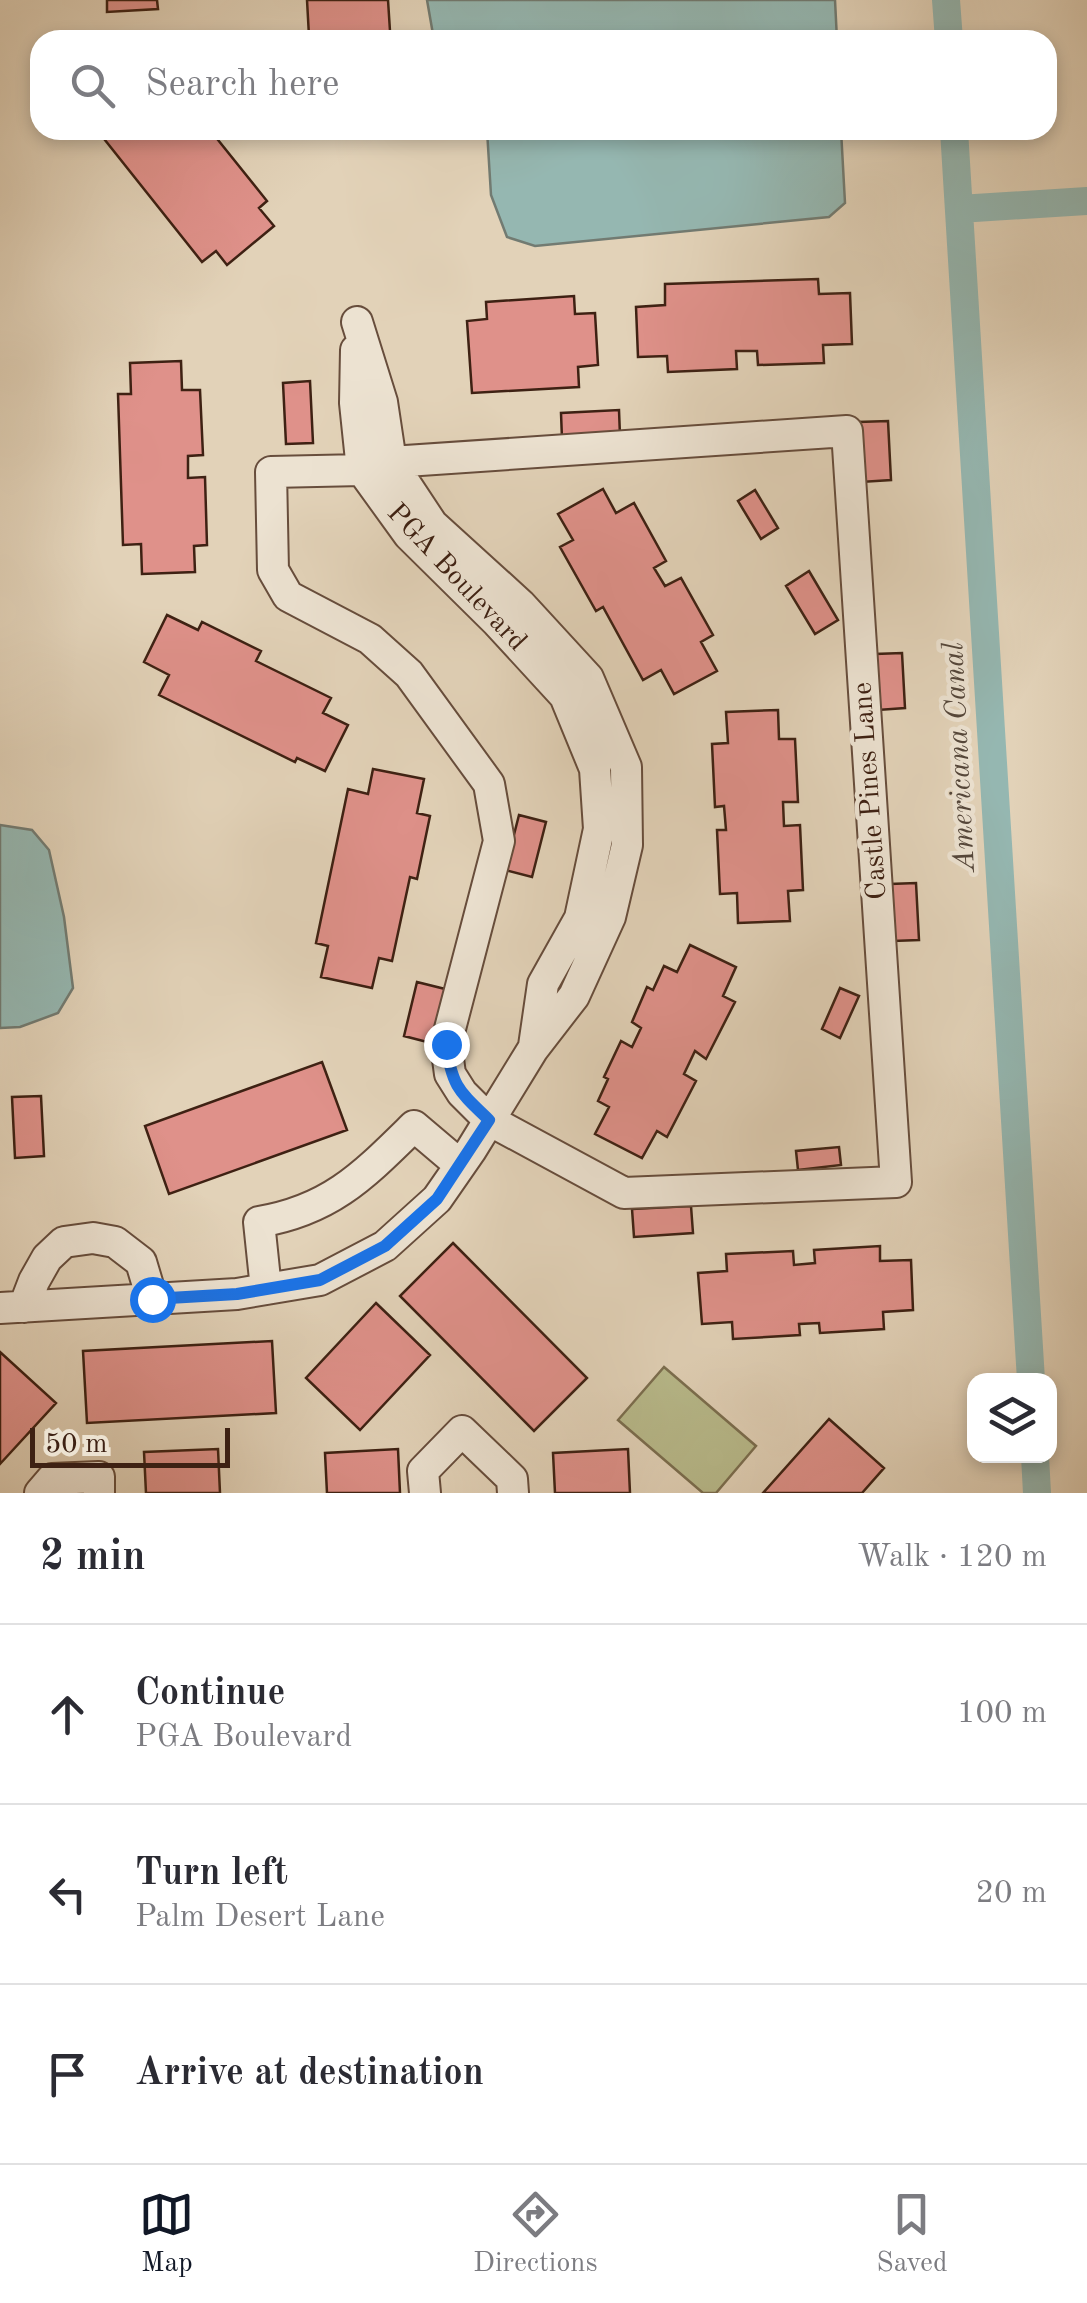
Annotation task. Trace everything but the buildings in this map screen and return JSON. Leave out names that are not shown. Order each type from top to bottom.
[{"type":"street","name":"PGA Boulevard","points":[[12,1308],[237,1294],[320,1280],[385,1246],[437,1199],[533,1049],[574,996],[610,917],[627,845],[626,767],[588,678],[520,604],[432,524],[392,462],[382,402],[358,322],[354,403],[362,470],[409,535],[498,622],[565,696],[596,769],[599,830],[580,918],[543,984],[533,1049]]},
{"type":"street","name":"Castle Pines Lane","points":[[392,462],[847,431],[896,1182],[624,1193],[489,1120]]},
{"type":"street","points":[[392,462],[362,470],[271,472],[273,570],[288,596],[370,639],[409,674],[489,784],[499,842],[446,1044],[450,1074],[462,1093],[489,1120]]},
{"type":"street","points":[[266,1289],[258,1222],[282,1218],[330,1200],[369,1170],[414,1126],[460,1165]]},
{"type":"street","points":[[12,1308],[47,1258],[64,1242],[93,1238],[115,1242],[141,1262],[152,1299]]},
{"type":"street","points":[[425,1493],[424,1471],[462,1431],[512,1479],[513,1493]]},
{"type":"street","points":[[40,1493],[52,1480],[99,1477],[100,1493]]},
{"type":"green space","points":[[664,1367],[756,1446],[716,1493],[703,1493],[618,1420]]},
{"type":"water","points":[[427,0],[835,0],[836,30],[432,30]]},
{"type":"water","points":[[488,140],[842,140],[845,203],[829,217],[535,246],[507,237],[491,195]]},
{"type":"water","points":[[0,825],[32,830],[49,850],[64,917],[73,988],[58,1013],[20,1027],[0,1028]]},
{"type":"waterway","name":"Americana Canal","points":[[946,0],[948,30]]},
{"type":"waterway","name":"Americana Canal","points":[[955,140],[1031,1373]]},
{"type":"waterway","points":[[959,209],[1087,201]]},
{"type":"waterway","name":"Americana Canal","points":[[1035,1463],[1037,1493]]},
{"type":"route","points":[[152,1299],[237,1294],[320,1280],[385,1246],[437,1199],[489,1120],[462,1093],[450,1074],[446,1044]]}]
